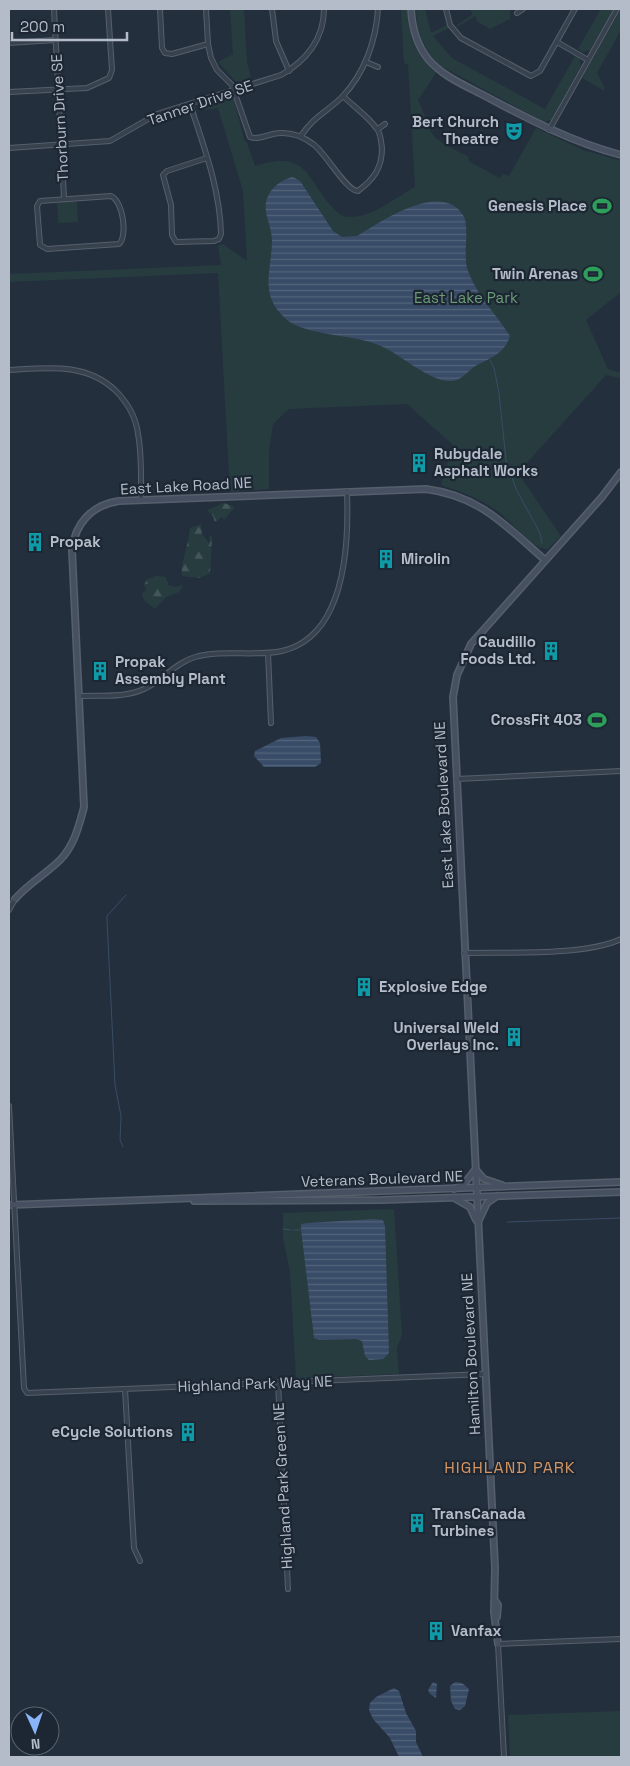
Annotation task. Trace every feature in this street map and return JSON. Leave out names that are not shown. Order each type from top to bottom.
[{"type":"main road","points":[[411,9],[416,39],[422,51],[436,68],[549,130],[579,143],[621,155]]},
{"type":"main road","name":"East Lake Boulevard NE","points":[[477,1196],[455,779],[452,708],[454,685],[462,663],[482,631],[602,497],[621,472]]},
{"type":"main road","name":"East Lake Road NE","points":[[16,898],[30,883],[61,859],[75,838],[80,824],[85,797],[72,550],[74,537],[81,522],[97,507],[112,502],[141,500],[426,489],[461,496],[490,512],[545,560]]},
{"type":"main road","points":[[453,1189],[464,1184],[476,1169],[484,1179],[507,1187]]},
{"type":"main road","name":"Veterans Boulevard NE","points":[[11,1205],[621,1182]]},
{"type":"main road","name":"Veterans Boulevard NE","points":[[144,1200],[382,1200],[621,1191]]},
{"type":"main road","points":[[478,1223],[487,1203],[498,1195]]},
{"type":"main road","name":"Hamilton Boulevard NE","points":[[477,1196],[495,1601],[498,1605],[496,1618],[498,1644]]},
{"type":"main road","points":[[452,1197],[470,1207],[478,1223]]},
{"type":"street","name":"Thorburn Drive SE","points":[[54,9],[64,198]]},
{"type":"street","points":[[9,92],[87,88],[109,78],[112,70],[108,9]]},
{"type":"street","points":[[160,9],[162,48],[165,53],[172,54],[208,44]]},
{"type":"street","points":[[206,9],[208,44],[214,64],[229,81],[234,91],[250,137],[255,139],[281,133],[301,136],[324,154],[350,188],[358,191],[374,177],[381,164],[381,143],[378,129],[343,96]]},
{"type":"street","points":[[272,9],[277,44],[289,71]]},
{"type":"street","name":"Tanner Drive SE","points":[[9,148],[110,141],[150,117],[270,80],[289,71],[311,50],[323,24],[324,9]]},
{"type":"street","points":[[301,136],[312,121],[343,96],[366,62],[375,30],[378,9]]},
{"type":"street","points":[[446,9],[450,25],[461,38],[531,76],[540,71],[574,9]]},
{"type":"street","points":[[517,13],[523,9]]},
{"type":"street","points":[[549,130],[617,9]]},
{"type":"street","points":[[9,43],[55,40]]},
{"type":"street","points":[[557,42],[588,60]]},
{"type":"street","points":[[366,62],[378,67]]},
{"type":"street","points":[[190,104],[207,158],[219,200],[220,237],[214,241],[176,242],[172,235],[170,205],[163,175],[167,171],[207,158]]},
{"type":"street","points":[[378,129],[385,124]]},
{"type":"street","points":[[114,197],[121,213],[123,240],[116,245],[42,247],[38,242],[38,202],[43,199],[64,198],[114,197]]},
{"type":"street","points":[[9,370],[70,368],[95,376],[117,392],[130,410],[138,433],[141,500]]},
{"type":"street","points":[[80,696],[137,692],[153,684],[185,660],[199,656],[268,653],[281,651],[305,642],[318,630],[329,613],[346,550],[347,492]]},
{"type":"street","points":[[268,653],[271,722]]},
{"type":"street","points":[[455,779],[621,770]]},
{"type":"street","name":"East Lake Road NE","points":[[9,910],[16,898]]},
{"type":"street","points":[[464,953],[584,949],[604,946],[621,939]]},
{"type":"street","points":[[9,1106],[11,1205]]},
{"type":"street","name":"Highland Park Way NE","points":[[11,1205],[25,1392],[30,1394],[484,1374]]},
{"type":"street","name":"Highland Park Green NE","points":[[278,1382],[288,1589]]},
{"type":"street","points":[[124,1389],[133,1543],[140,1561]]},
{"type":"street","points":[[498,1644],[621,1639]]},
{"type":"street","name":"Hamilton Boulevard NE","points":[[498,1644],[504,1757]]},
{"type":"green space","points":[[230,9],[244,9],[247,62],[252,81],[239,85],[218,62],[233,54]]},
{"type":"green space","name":"East Lake Park","points":[[401,9],[407,9],[411,36],[418,52],[436,73],[418,100],[430,130],[442,142],[469,157],[468,161],[500,178],[503,174],[509,176],[536,128],[583,150],[621,161],[621,292],[586,320],[608,369],[621,373],[621,378],[606,375],[518,473],[561,536],[548,549],[529,541],[500,513],[486,504],[464,493],[441,485],[453,445],[407,404],[289,409],[273,424],[269,451],[269,489],[230,492],[218,273],[9,282],[9,274],[221,265],[218,246],[223,244],[247,261],[243,191],[218,108],[197,111],[201,104],[228,97],[234,100],[244,139],[255,166],[274,162],[289,162],[299,166],[307,173],[329,204],[341,215],[350,217],[369,213],[415,187],[408,65],[404,63]]},
{"type":"green space","points":[[416,9],[425,9],[431,33],[447,25],[449,28],[433,36],[452,58],[545,109],[575,56],[579,58],[581,66],[551,120],[544,122],[441,66],[425,47],[418,25]]},
{"type":"green space","points":[[469,9],[510,9],[510,19],[490,29],[478,22],[475,16],[457,27],[473,14]]},
{"type":"green space","points":[[601,9],[614,9],[590,50],[583,52],[578,49]]},
{"type":"green space","points":[[621,9],[621,30],[597,73],[605,88],[603,90],[582,78]]},
{"type":"green space","points":[[57,202],[77,202],[78,222],[58,223]]},
{"type":"green space","points":[[224,503],[235,507],[224,520],[222,517],[215,522],[213,516],[207,510]]},
{"type":"green space","points":[[201,524],[202,534],[209,543],[210,535],[212,537],[210,573],[200,578],[182,576],[182,566],[190,528]]},
{"type":"green space","points":[[156,576],[166,577],[168,585],[176,587],[183,585],[179,592],[166,597],[155,609],[144,600],[142,594],[146,590],[144,585],[147,579]]},
{"type":"green space","points":[[394,1209],[402,1335],[397,1348],[399,1374],[296,1378],[290,1272],[283,1238],[283,1213]]},
{"type":"green space","points":[[621,1711],[621,1757],[510,1757],[508,1715]]},
{"type":"water","points":[[293,177],[300,181],[333,231],[342,237],[357,236],[410,207],[440,202],[453,205],[463,215],[465,220],[467,268],[480,295],[510,336],[505,347],[459,379],[452,381],[444,380],[425,373],[381,346],[358,339],[305,329],[294,325],[286,319],[272,301],[269,292],[268,283],[272,242],[266,205],[269,194],[273,189],[282,181]]},
{"type":"water","points":[[316,737],[320,743],[321,763],[315,767],[264,767],[254,756],[255,751],[281,738]]},
{"type":"water","points":[[383,1220],[385,1226],[389,1353],[383,1359],[369,1360],[365,1356],[362,1341],[356,1339],[319,1340],[314,1338],[301,1224]]},
{"type":"water","points":[[433,1682],[437,1684],[436,1698],[428,1690]]},
{"type":"water","points":[[455,1682],[462,1683],[469,1689],[465,1706],[460,1710],[455,1709],[451,1701],[450,1686]]},
{"type":"water","points":[[394,1688],[399,1691],[406,1713],[416,1731],[416,1742],[423,1757],[399,1757],[390,1738],[373,1719],[369,1710],[370,1703],[376,1697]]},
{"type":"waterway","points":[[490,360],[494,368],[499,393],[506,460],[516,489],[540,533],[542,543]]},
{"type":"waterway","points":[[123,1147],[120,1140],[121,1116],[115,1085],[107,916],[126,895]]},
{"type":"waterway","points":[[507,1222],[621,1218]]},
{"type":"waterway","points":[[283,1229],[291,1230]]},
{"type":"waterway","points":[[294,1230],[301,1230]]},
{"type":"place","name":"Bert Church Theatre","points":[[514,131]]},
{"type":"place","name":"Genesis Place","points":[[602,206]]},
{"type":"place","name":"Twin Arenas","points":[[593,274]]},
{"type":"place","name":"Rubydale Asphalt Works","points":[[419,463]]},
{"type":"place","name":"Propak","points":[[35,542]]},
{"type":"place","name":"Mirolin","points":[[386,559]]},
{"type":"place","name":"Caudillo Foods Ltd.","points":[[551,651]]},
{"type":"place","name":"Propak Assembly Plant","points":[[100,671]]},
{"type":"place","name":"CrossFit 403","points":[[597,720]]},
{"type":"place","name":"Explosive Edge","points":[[364,987]]},
{"type":"place","name":"Universal Weld Overlays Inc.","points":[[514,1037]]},
{"type":"place","name":"eCycle Solutions","points":[[188,1432]]},
{"type":"place","name":"TransCanada Turbines","points":[[417,1523]]},
{"type":"place","name":"Vanfax","points":[[436,1631]]},
{"type":"district","name":"HIGHLAND PARK","points":[[510,1467]]}]
